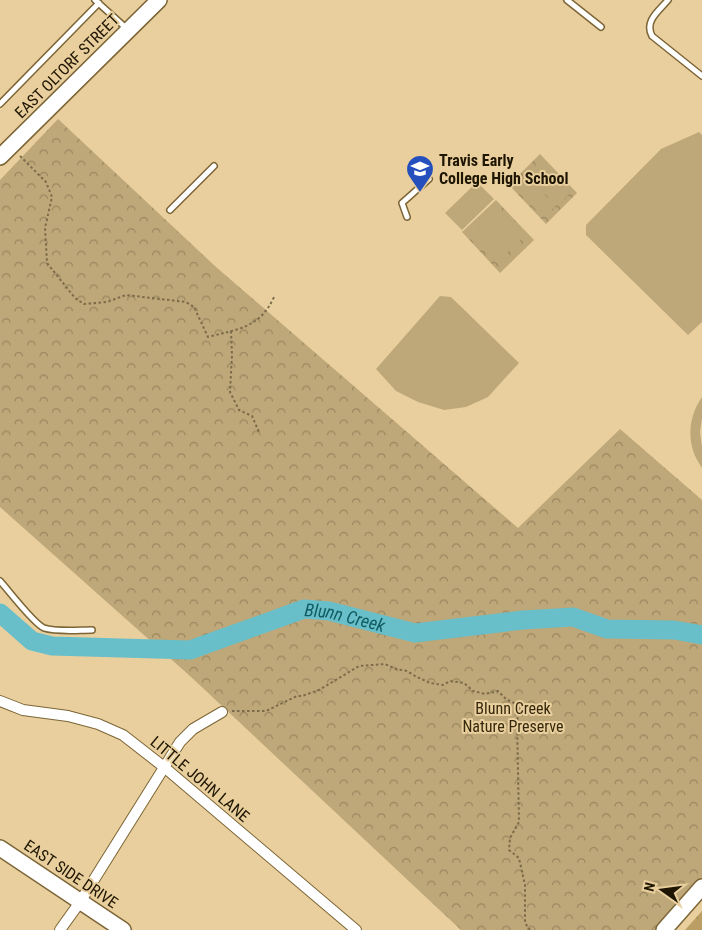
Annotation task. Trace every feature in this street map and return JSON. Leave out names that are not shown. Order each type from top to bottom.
[{"type":"main road","name":"EAST OLTORF STREET","points":[[0,157],[159,0]]},
{"type":"main road","name":"EAST SIDE DRIVE","points":[[0,848],[123,930]]},
{"type":"main road","points":[[664,930],[702,887]]},
{"type":"street","name":"LITTLE JOHN LANE","points":[[0,701],[23,710],[68,716],[98,724],[123,736],[164,767],[356,930]]},
{"type":"street","points":[[60,930],[128,828],[180,742],[193,728],[222,712]]},
{"type":"lane","points":[[567,0],[600,27]]},
{"type":"lane","points":[[668,0],[649,23],[649,30],[652,36],[702,76]]},
{"type":"lane","points":[[0,104],[97,2],[128,30]]},
{"type":"lane","points":[[170,210],[214,166]]},
{"type":"lane","points":[[407,217],[402,204],[429,179]]},
{"type":"lane","points":[[0,582],[33,620],[44,628],[92,630]]},
{"type":"path","points":[[20,156],[46,182],[52,197],[45,228],[47,262],[75,298],[84,304],[107,302],[126,295],[179,300],[194,307],[208,337],[231,331],[258,320],[268,309],[274,297]]},
{"type":"path","points":[[231,331],[230,392],[239,410],[252,416],[259,432]]},
{"type":"path","points":[[222,712],[239,710],[266,712],[297,696],[319,690],[359,666],[385,664],[407,671],[430,683],[464,682],[473,691],[486,694],[498,691],[506,699],[520,706],[517,721],[519,822],[510,838],[509,850],[519,858],[525,885],[525,923],[530,930]]},
{"type":"green space","name":"Blunn Creek Nature Preserve","points":[[58,119],[216,267],[518,528],[620,429],[702,500],[702,878],[657,930],[461,930],[190,676],[0,507],[0,180]]},
{"type":"green space","points":[[699,132],[702,135],[702,322],[688,335],[586,235],[586,225],[661,149]]},
{"type":"green space","points":[[540,154],[577,193],[546,224],[509,185]]},
{"type":"green space","points":[[546,165],[572,191],[560,203],[534,176]]},
{"type":"green space","points":[[530,180],[556,206],[544,217],[518,192]]},
{"type":"green space","points":[[477,182],[494,199],[462,230],[445,213]]},
{"type":"green space","points":[[496,200],[534,240],[500,273],[462,232]]},
{"type":"green space","points":[[500,209],[525,236],[512,248],[487,221]]},
{"type":"green space","points":[[484,224],[509,251],[496,263],[471,236]]},
{"type":"green space","points":[[440,296],[451,297],[519,363],[488,397],[466,407],[444,410],[418,402],[396,391],[376,369]]},
{"type":"green space","points":[[702,397],[700,432],[702,468],[693,451],[690,432],[693,414]]},
{"type":"green space","points":[[702,911],[702,930],[685,930]]},
{"type":"waterway","name":"Blunn Creek","points":[[0,613],[32,641],[52,646],[190,650],[304,609],[329,611],[415,633],[523,620],[573,617],[607,629],[674,630],[702,635]]},
{"type":"place","name":"Travis Early College High School","points":[[420,193]]}]
